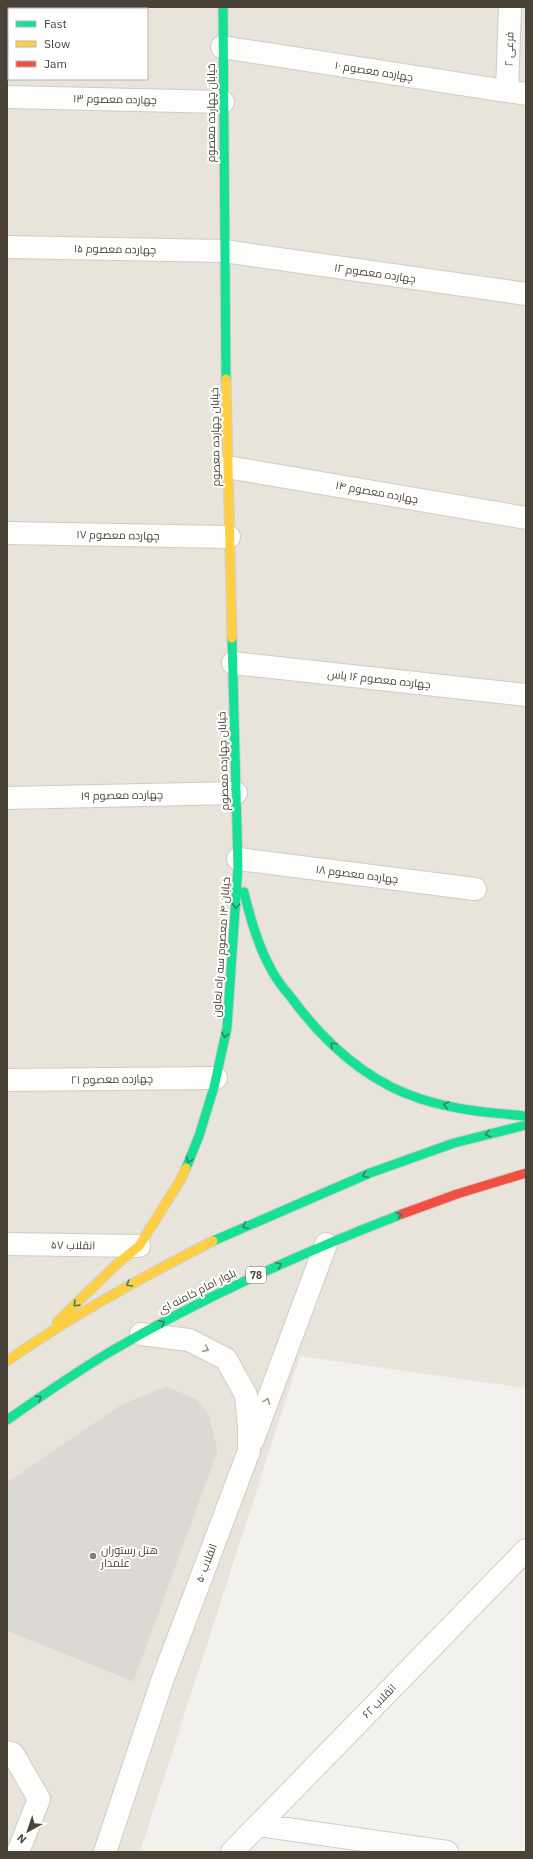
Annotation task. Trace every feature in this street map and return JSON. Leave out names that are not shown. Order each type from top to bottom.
[{"type":"street","name":"خیابان چهارده معصوم","points":[[224,7],[222,47],[227,467],[238,863]]},
{"type":"street","name":"فرعی ۲","points":[[510,7],[516,93]]},
{"type":"street","name":"چهارده معصوم ۱۰","points":[[222,47],[516,93]]},
{"type":"street","name":"چهارده معصوم ۱۳","points":[[7,97],[223,102]]},
{"type":"street","name":"چهارده معصوم ۱۵","points":[[7,247],[224,251]]},
{"type":"street","name":"چهارده معصوم ۱۲","points":[[224,251],[526,294]]},
{"type":"street","name":"چهارده معصوم ۱۴","points":[[227,467],[526,518]]},
{"type":"street","name":"چهارده معصوم ۱۷","points":[[7,533],[230,537]]},
{"type":"street","name":"چهارده معصوم ۱۶ یاس","points":[[233,664],[526,695]]},
{"type":"street","name":"چهارده معصوم ۱۹","points":[[7,798],[236,793]]},
{"type":"street","name":"چهارده معصوم ۱۸","points":[[238,863],[475,889]]},
{"type":"street","name":"خیابان ۱۴ معصوم سه راه تعاون","points":[[43,1336],[118,1263],[139,1246],[181,1178],[199,1136],[216,1078],[227,1028],[238,863]]},
{"type":"street","name":"خیابان ۱۴ معصوم سه راه تعاون","points":[[238,863],[250,918],[270,968],[302,1014],[333,1046],[370,1075],[408,1094],[441,1105],[526,1116]]},
{"type":"street","name":"چهارده معصوم ۲۱","points":[[7,1080],[216,1078]]},
{"type":"street","points":[[7,1361],[43,1336],[138,1278],[225,1235],[370,1173],[454,1143],[526,1125]]},
{"type":"street","name":"بلوار امام خامنه ای","points":[[7,1420],[50,1390],[141,1334],[243,1281],[326,1244],[449,1196],[526,1173]]},
{"type":"street","name":"انقلاب ۵۷","points":[[7,1244],[139,1246]]},
{"type":"street","points":[[249,1451],[326,1244]]},
{"type":"street","name":"انقلاب ۵۰","points":[[105,1852],[162,1681],[249,1451],[249,1428],[246,1395],[226,1359],[189,1340],[141,1334]]},
{"type":"street","name":"انقلاب ۶۲","points":[[232,1852],[526,1550]]},
{"type":"street","points":[[10,1753],[39,1799],[18,1852]]},
{"type":"street","points":[[259,1825],[447,1852]]},
{"type":"shaded area","points":[[7,7],[526,7],[526,1388],[300,1356],[140,1852],[7,1852]]},
{"type":"building","name":"هتل رستوران علمدار","points":[[166,1387],[195,1399],[208,1414],[217,1451],[133,1681],[7,1630],[7,1483],[122,1405]]},
{"type":"traffic: fast","points":[[223,7],[226,379]]},
{"type":"traffic: fast","points":[[186,1168],[199,1136],[214,1087],[227,1028],[238,867],[232,638]]},
{"type":"traffic: fast","points":[[244,892],[258,941],[275,976],[282,987],[317,1029],[348,1058],[382,1082],[401,1092],[421,1099],[460,1108],[526,1116]]},
{"type":"traffic: fast","points":[[213,1241],[370,1173],[454,1143],[526,1125]]},
{"type":"traffic: fast","points":[[7,1420],[108,1353],[215,1295],[327,1244],[402,1214]]},
{"type":"traffic: slow","points":[[226,379],[232,638]]},
{"type":"traffic: slow","points":[[57,1322],[118,1263],[139,1246],[181,1179],[186,1168]]},
{"type":"traffic: slow","points":[[7,1361],[108,1297],[213,1241]]},
{"type":"traffic: jam","points":[[402,1214],[457,1194],[526,1173]]},
{"type":"place","name":"هتل رستوران علمدار","points":[[93,1556]]}]
